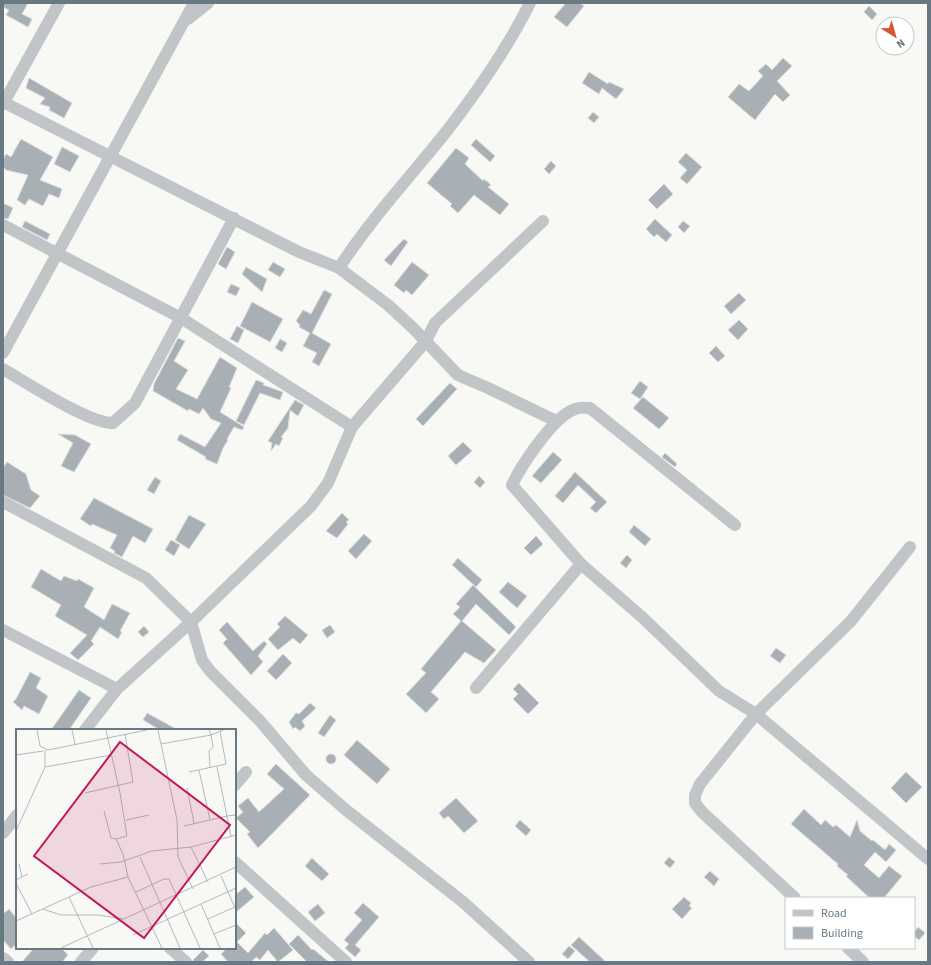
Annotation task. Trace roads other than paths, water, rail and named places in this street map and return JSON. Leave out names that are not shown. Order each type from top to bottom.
[{"type":"street","points":[[59,3],[3,103],[111,156],[299,252],[339,268],[388,305],[426,341],[458,375],[488,388],[556,422]]},
{"type":"street","points":[[3,353],[194,3]]},
{"type":"street","points":[[183,24],[208,3]]},
{"type":"street","points":[[339,268],[356,242],[447,131],[497,60],[527,4]]},
{"type":"street","points":[[3,369],[57,400],[104,423],[113,423],[135,403],[234,218]]},
{"type":"street","points":[[86,729],[117,689],[191,622],[311,506],[328,483],[352,427],[426,341],[435,323],[542,221]]},
{"type":"street","points":[[3,225],[181,318],[352,427]]},
{"type":"street","points":[[735,526],[590,408],[574,409],[556,422],[519,471],[512,484],[581,564],[643,618],[720,691],[756,714],[927,857]]},
{"type":"street","points":[[3,502],[146,578],[191,622],[202,660],[210,671],[260,720],[306,775],[346,810],[463,902],[528,962]]},
{"type":"street","points":[[794,897],[695,803],[695,795],[700,784],[756,714],[851,621],[910,547]]},
{"type":"street","points":[[476,688],[581,564]]},
{"type":"street","points":[[3,630],[117,689]]},
{"type":"street","points":[[236,784],[246,772]]},
{"type":"street","points":[[3,833],[16,816]]},
{"type":"street","points":[[236,863],[346,962]]},
{"type":"street","points":[[80,962],[92,949]]},
{"type":"street","points":[[171,949],[186,962]]},
{"type":"street","points":[[849,949],[863,962]]},
{"type":"street","points":[[3,958],[8,962]]}]
